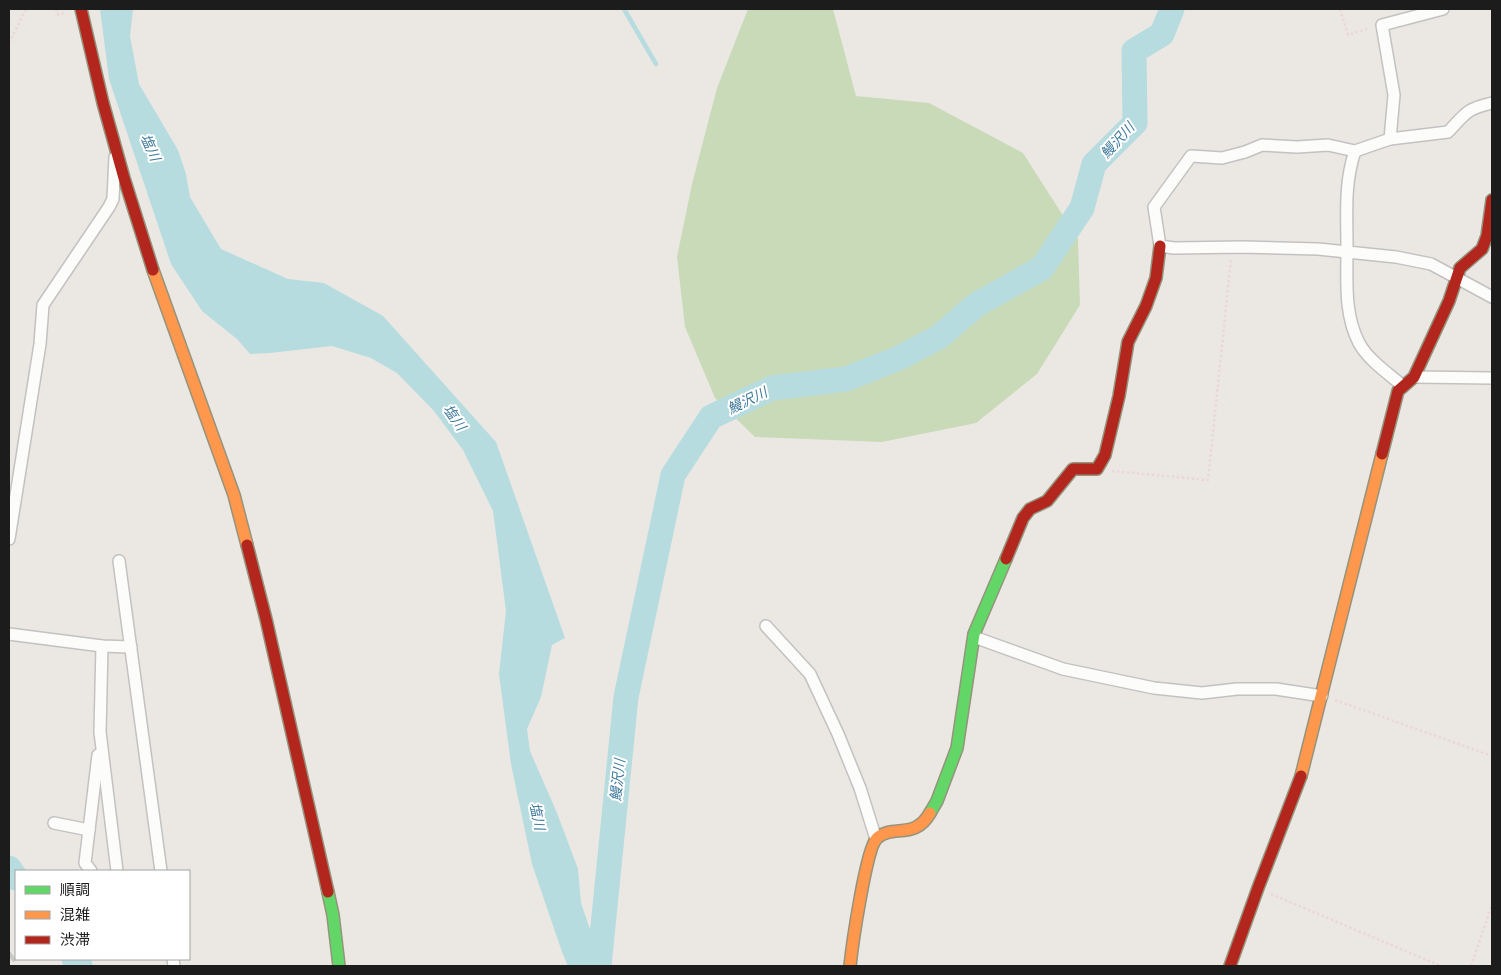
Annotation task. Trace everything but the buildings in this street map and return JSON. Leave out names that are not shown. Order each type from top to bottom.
[{"type":"street","points":[[80,9],[102,103],[160,291],[234,495],[308,798],[333,915],[339,966]]},
{"type":"street","points":[[1390,139],[1394,96],[1382,26],[1443,9]]},
{"type":"street","points":[[876,838],[884,834],[917,828],[927,819],[936,801],[957,748],[974,637],[1023,518],[1030,509],[1047,501],[1073,469],[1097,469],[1105,455],[1128,342],[1146,306],[1156,278],[1160,246],[1154,207],[1191,156],[1222,158],[1262,145],[1328,146],[1355,150],[1390,139],[1448,132],[1467,111],[1476,106],[1492,103]]},
{"type":"street","points":[[9,539],[40,344],[43,305],[113,199],[116,150]]},
{"type":"street","points":[[1355,150],[1349,168],[1346,192],[1346,280],[1348,307],[1360,344],[1375,363],[1403,386]]},
{"type":"street","points":[[1230,966],[1304,769],[1350,577],[1398,391],[1414,377],[1448,301],[1460,268],[1482,248],[1488,236],[1492,200]]},
{"type":"street","points":[[1160,246],[1174,248],[1318,249],[1396,256],[1431,264],[1492,297]]},
{"type":"street","points":[[1414,377],[1492,378]]},
{"type":"street","points":[[119,561],[161,870]]},
{"type":"street","points":[[766,626],[810,674],[817,687],[860,788],[876,838],[869,857],[852,944],[850,966]]},
{"type":"street","points":[[9,634],[102,646],[131,647]]},
{"type":"street","points":[[974,637],[1063,669],[1154,688],[1202,693],[1238,689],[1276,689],[1322,696]]},
{"type":"street","points":[[90,870],[85,863],[100,735],[102,646]]},
{"type":"street","points":[[100,735],[117,870]]},
{"type":"street","points":[[54,823],[89,830]]},
{"type":"path","points":[[9,43],[26,9]]},
{"type":"path","points":[[56,9],[57,14],[60,15],[64,13],[64,9]]},
{"type":"path","points":[[1340,9],[1348,35],[1382,26]]},
{"type":"path","points":[[1097,469],[1208,480],[1233,247]]},
{"type":"path","points":[[1322,696],[1492,756]]},
{"type":"path","points":[[1258,888],[1441,966]]},
{"type":"path","points":[[1471,966],[1492,905]]},
{"type":"green space","points":[[748,9],[833,9],[856,96],[929,103],[1023,153],[1078,239],[1080,305],[1037,374],[976,423],[882,442],[755,437],[715,398],[685,327],[677,257],[692,184],[717,88]]},
{"type":"water","name":"塩川","points":[[100,9],[133,9],[130,36],[139,84],[178,150],[186,174],[190,197],[221,249],[288,279],[324,283],[383,316],[496,442],[565,638],[552,645],[541,697],[527,729],[530,751],[557,813],[578,869],[581,903],[594,941],[609,958],[608,966],[568,966],[532,864],[511,764],[499,674],[506,611],[493,511],[463,450],[434,411],[397,373],[371,358],[332,346],[250,354],[237,339],[202,311],[171,264],[109,79]]},
{"type":"waterway","points":[[624,9],[656,64]]},
{"type":"waterway","name":"鰻沢川","points":[[599,966],[626,697],[673,475],[711,417],[772,388],[846,379],[899,358],[939,337],[976,305],[1042,268],[1082,208],[1094,164],[1135,123],[1134,51],[1162,34],[1172,9]]},
{"type":"waterway","points":[[9,868],[15,877]]},
{"type":"waterway","points":[[75,960],[80,966]]},
{"type":"railway","points":[[9,953],[18,966]]},
{"type":"traffic: fast","points":[[930,813],[937,801],[957,748],[974,634],[1006,559]]},
{"type":"traffic: fast","points":[[328,892],[333,915],[339,966]]},
{"type":"traffic: slow","points":[[153,270],[234,495],[247,545]]},
{"type":"traffic: slow","points":[[1301,776],[1382,454]]},
{"type":"traffic: slow","points":[[850,966],[868,860],[877,838],[883,834],[918,826],[930,813]]},
{"type":"traffic: jam","points":[[81,9],[103,103],[153,270]]},
{"type":"traffic: jam","points":[[1382,454],[1398,391],[1414,377],[1449,301],[1460,268],[1482,249],[1487,236],[1492,200]]},
{"type":"traffic: jam","points":[[1006,559],[1023,518],[1030,509],[1047,501],[1073,469],[1097,469],[1105,455],[1119,396],[1128,342],[1146,306],[1156,278],[1160,246]]},
{"type":"traffic: jam","points":[[247,545],[266,619],[328,892]]},
{"type":"traffic: jam","points":[[1230,966],[1301,776]]}]
